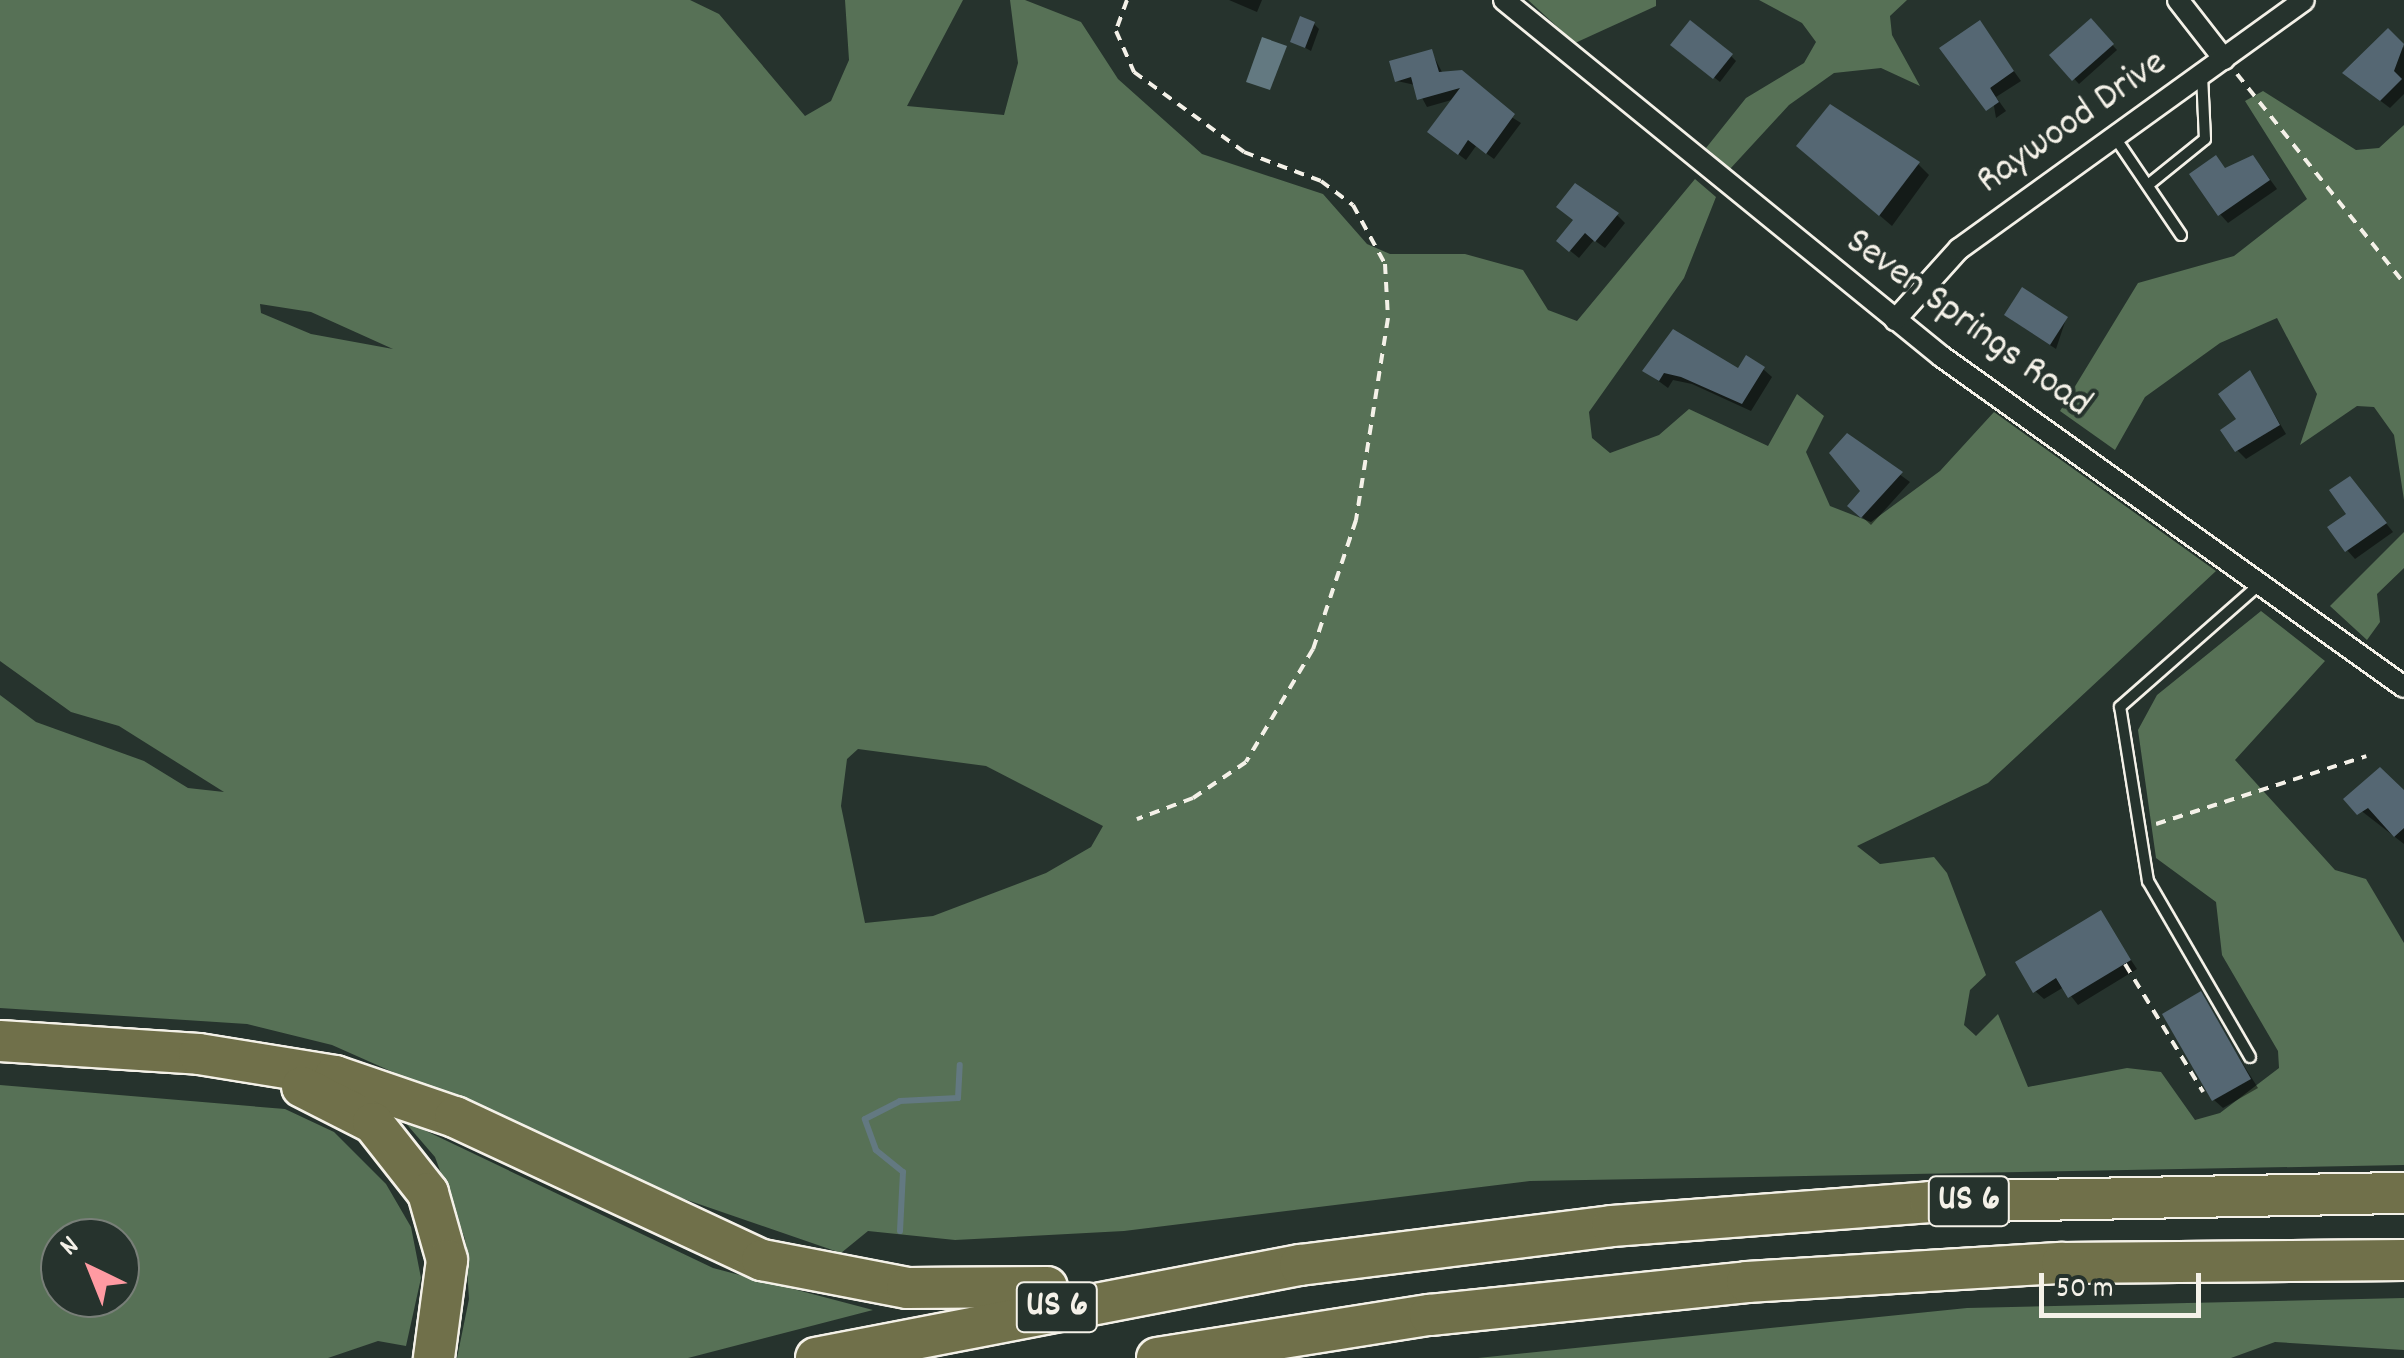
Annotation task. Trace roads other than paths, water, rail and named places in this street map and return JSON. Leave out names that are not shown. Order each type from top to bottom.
[{"type":"highway","points":[[0,1041],[250,1060],[373,1086],[511,1142],[694,1234],[833,1278],[978,1292],[1300,1265]]},
{"type":"highway","points":[[0,1057],[259,1078],[318,1092],[373,1123],[416,1173],[444,1236],[446,1311],[434,1358]]},
{"type":"highway","name":"US 6","points":[[816,1358],[1300,1265],[1851,1207],[2404,1194]]},
{"type":"highway","name":"US 6","points":[[1157,1358],[1510,1304],[1954,1268],[2404,1260]]},
{"type":"highway","points":[[1260,1358],[1510,1304]]},
{"type":"street","name":"Seven Springs Road","points":[[1504,0],[1895,320],[2264,581],[2404,687]]},
{"type":"street","points":[[2178,0],[2224,59]]},
{"type":"street","name":"Raywood Drive","points":[[1895,320],[1959,249],[2304,0]]},
{"type":"lane","points":[[2148,186],[2205,138],[2202,76]]},
{"type":"lane","points":[[2116,139],[2181,235]]},
{"type":"lane","points":[[2250,1056],[2155,896],[2138,834],[2120,707],[2264,581]]},
{"type":"water","points":[[1262,37],[1287,46],[1270,90],[1246,82]]},
{"type":"waterway","points":[[900,1231],[903,1172],[876,1150],[865,1119],[900,1101],[958,1098],[960,1065]]}]
